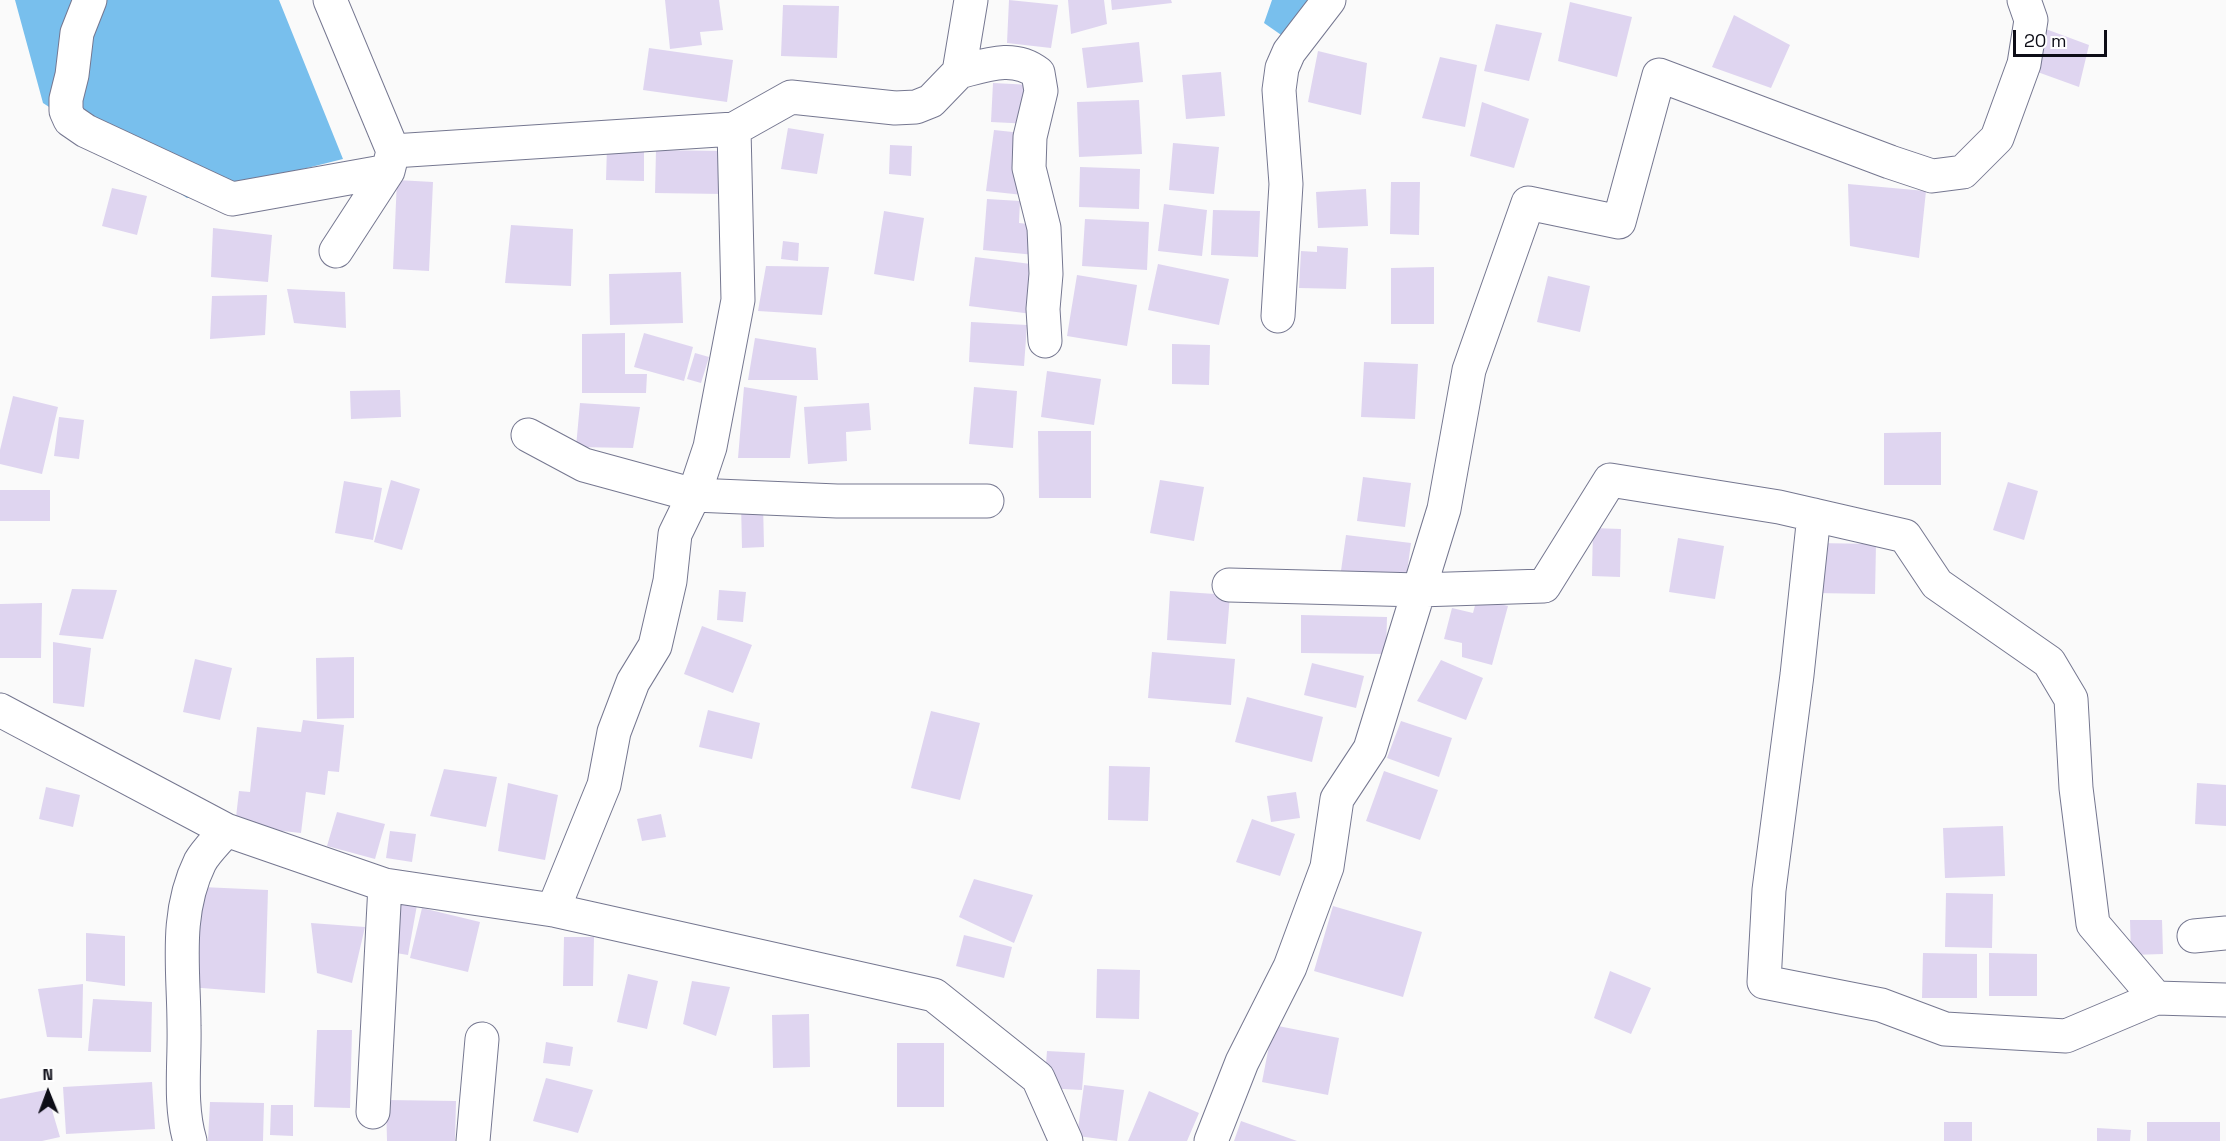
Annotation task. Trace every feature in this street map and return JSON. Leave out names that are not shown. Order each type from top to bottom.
[{"type":"street","points":[[90,0],[77,33],[72,75],[66,99],[66,111],[70,120],[86,132],[232,198],[391,161],[734,129],[791,97],[895,108],[916,107],[931,100],[959,72],[1003,62],[1028,65],[1038,73],[1041,91],[1030,137],[1029,168],[1044,228],[1046,274],[1042,309],[1045,341]]},
{"type":"street","points":[[330,0],[391,161]]},
{"type":"street","points":[[959,72],[971,0]]},
{"type":"street","points":[[1278,316],[1286,184],[1279,90],[1282,68],[1289,52],[1329,0]]},
{"type":"street","points":[[1211,1141],[1242,1062],[1294,956],[1327,867],[1337,799],[1370,749],[1444,509],[1469,370],[1528,202],[1619,222],[1659,75],[1932,176],[1963,172],[1997,138],[2024,64],[2031,20],[2024,0]]},
{"type":"street","points":[[553,910],[604,785],[614,732],[633,682],[655,646],[670,582],[675,534],[694,495],[710,447],[738,300],[734,129]]},
{"type":"street","points":[[336,251],[391,161]]},
{"type":"street","points":[[528,435],[584,465],[694,495],[837,501],[987,501]]},
{"type":"street","points":[[1229,585],[1419,590],[1544,586],[1610,480],[1779,507],[1905,536],[1938,584],[2049,662],[2071,699],[2076,788],[2093,924],[2156,999]]},
{"type":"street","points":[[1814,515],[1797,675],[1769,890],[1764,982],[1881,1005],[1945,1029],[2066,1036],[2156,999],[2226,1000]]},
{"type":"street","points":[[0,710],[226,830],[385,885],[553,910],[934,995],[1038,1078],[1066,1141]]},
{"type":"street","points":[[190,1141],[187,1131],[183,1076],[181,946],[185,907],[201,861],[226,830]]},
{"type":"street","points":[[373,1112],[385,885]]},
{"type":"street","points":[[2194,936],[2226,933]]},
{"type":"street","points":[[473,1141],[482,1039]]},
{"type":"water","points":[[15,0],[279,0],[343,159],[187,198],[43,103]]},
{"type":"water","points":[[1272,0],[1327,0],[1287,39],[1264,23]]},
{"type":"building","points":[[665,0],[719,0],[723,30],[700,32],[702,45],[670,49]]},
{"type":"building","points":[[1009,0],[1058,5],[1051,48],[1007,43]]},
{"type":"building","points":[[1068,0],[1104,0],[1107,24],[1071,34]]},
{"type":"building","points":[[1111,0],[1171,0],[1172,3],[1112,10]]},
{"type":"building","points":[[1570,2],[1632,17],[1617,77],[1558,61]]},
{"type":"building","points":[[783,5],[839,6],[837,58],[781,56]]},
{"type":"building","points":[[1734,15],[1790,45],[1771,88],[1712,67]]},
{"type":"building","points":[[1496,24],[1542,33],[1529,81],[1484,71]]},
{"type":"building","points":[[2043,28],[2089,45],[2079,87],[2032,70]]},
{"type":"building","points":[[1139,42],[1143,82],[1087,88],[1082,48]]},
{"type":"building","points":[[649,48],[733,60],[727,102],[643,90]]},
{"type":"building","points":[[1318,51],[1367,63],[1361,115],[1308,102]]},
{"type":"building","points":[[1440,57],[1477,65],[1465,127],[1422,118]]},
{"type":"building","points":[[1221,72],[1225,116],[1186,119],[1182,75]]},
{"type":"building","points":[[993,83],[1032,85],[1031,124],[991,122]]},
{"type":"building","points":[[1139,100],[1142,154],[1079,157],[1077,102]]},
{"type":"building","points":[[1482,102],[1529,119],[1514,168],[1470,156]]},
{"type":"building","points":[[788,128],[824,134],[817,174],[781,169]]},
{"type":"building","points":[[994,130],[1031,134],[1023,195],[986,191]]},
{"type":"building","points":[[1173,143],[1219,147],[1214,194],[1169,190]]},
{"type":"building","points":[[890,145],[912,146],[911,176],[889,174]]},
{"type":"building","points":[[607,146],[644,147],[644,181],[606,180]]},
{"type":"building","points":[[656,150],[723,151],[723,194],[655,193]]},
{"type":"building","points":[[1080,167],[1140,169],[1139,209],[1079,207]]},
{"type":"building","points":[[397,180],[433,182],[429,271],[393,269]]},
{"type":"building","points":[[1391,182],[1420,182],[1419,235],[1390,234]]},
{"type":"building","points":[[1848,184],[1926,191],[1919,258],[1850,246]]},
{"type":"building","points":[[112,188],[147,196],[137,235],[102,226]]},
{"type":"building","points":[[1366,189],[1368,226],[1318,228],[1316,192]]},
{"type":"building","points":[[987,199],[1020,201],[1019,223],[1037,225],[1035,255],[983,250]]},
{"type":"building","points":[[1164,204],[1207,210],[1202,256],[1158,251]]},
{"type":"building","points":[[1213,210],[1260,211],[1258,257],[1211,255]]},
{"type":"building","points":[[884,211],[924,218],[914,281],[874,274]]},
{"type":"building","points":[[1085,219],[1149,222],[1147,270],[1082,266]]},
{"type":"building","points":[[511,225],[573,229],[571,286],[505,283]]},
{"type":"building","points":[[213,228],[272,235],[268,282],[211,277]]},
{"type":"building","points":[[783,241],[799,243],[798,261],[781,259]]},
{"type":"building","points":[[1317,246],[1348,248],[1346,289],[1299,288],[1301,251],[1317,252]]},
{"type":"building","points":[[975,257],[1039,265],[1032,314],[969,306]]},
{"type":"building","points":[[1158,264],[1229,279],[1219,325],[1148,310]]},
{"type":"building","points":[[766,266],[829,267],[822,315],[758,311]]},
{"type":"building","points":[[1434,267],[1434,324],[1391,324],[1391,268]]},
{"type":"building","points":[[681,272],[683,323],[610,325],[609,274]]},
{"type":"building","points":[[1077,275],[1137,285],[1127,346],[1067,336]]},
{"type":"building","points":[[1548,276],[1590,286],[1580,332],[1537,322]]},
{"type":"building","points":[[287,289],[345,292],[346,328],[294,323]]},
{"type":"building","points":[[267,295],[265,335],[210,339],[212,296]]},
{"type":"building","points":[[971,322],[1027,325],[1024,366],[969,362]]},
{"type":"building","points":[[625,333],[625,374],[647,374],[646,393],[582,393],[582,334]]},
{"type":"building","points":[[644,333],[693,347],[684,381],[634,367]]},
{"type":"building","points":[[755,338],[816,348],[818,380],[748,380]]},
{"type":"building","points":[[1172,344],[1210,345],[1209,385],[1172,384]]},
{"type":"building","points":[[695,353],[709,357],[701,383],[687,379]]},
{"type":"building","points":[[1364,362],[1418,364],[1415,419],[1361,417]]},
{"type":"building","points":[[1047,371],[1101,379],[1094,425],[1041,417]]},
{"type":"building","points":[[744,387],[797,396],[790,458],[738,458]]},
{"type":"building","points":[[974,387],[1017,391],[1013,448],[969,444]]},
{"type":"building","points":[[400,390],[401,417],[351,419],[350,391]]},
{"type":"building","points":[[13,396],[58,407],[42,474],[0,464],[0,450]]},
{"type":"building","points":[[580,403],[640,407],[633,448],[576,447]]},
{"type":"building","points":[[869,403],[871,430],[846,432],[847,461],[808,464],[804,407]]},
{"type":"building","points":[[59,417],[84,420],[79,459],[54,456]]},
{"type":"building","points":[[1038,431],[1091,431],[1091,498],[1039,498]]},
{"type":"building","points":[[1941,432],[1941,485],[1884,485],[1884,433]]},
{"type":"building","points":[[1363,477],[1411,483],[1405,527],[1357,521]]},
{"type":"building","points":[[391,480],[420,489],[402,550],[374,542]]},
{"type":"building","points":[[1160,480],[1204,487],[1194,541],[1150,533]]},
{"type":"building","points":[[344,481],[382,488],[373,540],[335,533]]},
{"type":"building","points":[[2008,482],[2038,491],[2024,540],[1993,530]]},
{"type":"building","points":[[0,490],[50,490],[50,521],[0,521]]},
{"type":"building","points":[[741,503],[763,503],[764,547],[742,548]]},
{"type":"building","points":[[1593,528],[1621,529],[1620,577],[1592,576]]},
{"type":"building","points":[[1346,535],[1411,543],[1405,587],[1340,578]]},
{"type":"building","points":[[1678,538],[1724,546],[1715,599],[1669,592]]},
{"type":"building","points":[[1816,543],[1876,544],[1875,594],[1815,593]]},
{"type":"building","points":[[72,589],[117,590],[103,639],[59,635]]},
{"type":"building","points":[[719,590],[746,592],[743,622],[717,620]]},
{"type":"building","points":[[1170,591],[1230,595],[1226,644],[1167,640]]},
{"type":"building","points":[[1477,598],[1508,606],[1492,665],[1462,657],[1462,643],[1444,639],[1452,608],[1473,613]]},
{"type":"building","points":[[42,603],[41,658],[0,658],[0,604]]},
{"type":"building","points":[[1301,615],[1387,617],[1386,654],[1301,653]]},
{"type":"building","points":[[702,626],[752,645],[733,693],[684,674]]},
{"type":"building","points":[[53,642],[91,648],[84,707],[53,703]]},
{"type":"building","points":[[1152,652],[1235,659],[1231,705],[1148,698]]},
{"type":"building","points":[[354,657],[354,718],[317,719],[316,658]]},
{"type":"building","points":[[195,659],[232,668],[220,720],[183,712]]},
{"type":"building","points":[[1441,660],[1483,678],[1466,720],[1417,701]]},
{"type":"building","points":[[1312,663],[1364,676],[1356,708],[1304,695]]},
{"type":"building","points":[[1247,697],[1323,717],[1312,762],[1235,742]]},
{"type":"building","points":[[708,710],[760,723],[752,759],[699,747]]},
{"type":"building","points":[[931,711],[980,723],[960,800],[911,788]]},
{"type":"building","points":[[303,720],[344,725],[339,772],[328,771],[325,795],[306,792],[301,833],[235,826],[239,791],[250,792],[257,727],[301,732]]},
{"type":"building","points":[[1401,721],[1452,738],[1439,777],[1387,758]]},
{"type":"building","points":[[1109,766],[1150,767],[1148,821],[1108,820]]},
{"type":"building","points":[[444,769],[497,777],[486,827],[430,816]]},
{"type":"building","points":[[1384,771],[1438,790],[1420,840],[1366,821]]},
{"type":"building","points":[[508,783],[558,795],[545,860],[498,851]]},
{"type":"building","points":[[2197,783],[2226,785],[2226,826],[2195,824]]},
{"type":"building","points":[[46,787],[80,795],[73,827],[39,819]]},
{"type":"building","points":[[1296,792],[1300,818],[1271,822],[1267,796]]},
{"type":"building","points":[[337,812],[385,824],[375,859],[327,846]]},
{"type":"building","points":[[661,814],[666,837],[642,841],[637,819]]},
{"type":"building","points":[[1252,819],[1295,834],[1280,876],[1236,862]]},
{"type":"building","points":[[2003,826],[2005,876],[1945,878],[1943,828]]},
{"type":"building","points":[[390,831],[416,834],[412,862],[386,858]]},
{"type":"building","points":[[974,879],[1033,895],[1014,943],[959,917]]},
{"type":"building","points":[[202,887],[268,890],[265,993],[189,987]]},
{"type":"building","points":[[1946,893],[1993,894],[1992,948],[1945,947]]},
{"type":"building","points":[[398,902],[417,905],[408,955],[390,952]]},
{"type":"building","points":[[1333,906],[1422,932],[1403,997],[1314,971]]},
{"type":"building","points":[[422,908],[480,922],[468,972],[410,958]]},
{"type":"building","points":[[2130,920],[2162,920],[2163,954],[2131,955]]},
{"type":"building","points":[[311,923],[365,927],[352,983],[317,973]]},
{"type":"building","points":[[86,933],[125,936],[125,986],[86,981]]},
{"type":"building","points":[[964,935],[1012,947],[1004,978],[956,966]]},
{"type":"building","points":[[564,937],[594,937],[593,986],[563,986]]},
{"type":"building","points":[[1923,953],[1977,954],[1977,998],[1922,998]]},
{"type":"building","points":[[1989,953],[2037,954],[2037,996],[1989,996]]},
{"type":"building","points":[[1097,969],[1140,970],[1139,1019],[1096,1018]]},
{"type":"building","points":[[1610,971],[1651,988],[1631,1034],[1594,1018]]},
{"type":"building","points":[[628,974],[658,981],[647,1029],[617,1022]]},
{"type":"building","points":[[692,981],[730,987],[716,1036],[683,1024]]},
{"type":"building","points":[[83,984],[82,1038],[47,1037],[38,989]]},
{"type":"building","points":[[93,999],[152,1002],[151,1052],[88,1051]]},
{"type":"building","points":[[809,1014],[810,1067],[773,1068],[772,1015]]},
{"type":"building","points":[[1273,1025],[1339,1038],[1328,1095],[1262,1082]]},
{"type":"building","points":[[317,1030],[352,1030],[350,1108],[314,1107]]},
{"type":"building","points":[[546,1042],[573,1047],[570,1066],[543,1063]]},
{"type":"building","points":[[897,1043],[944,1043],[944,1107],[897,1107]]},
{"type":"building","points":[[1047,1051],[1085,1053],[1082,1090],[1044,1088]]},
{"type":"building","points":[[546,1078],[593,1090],[578,1133],[533,1121]]},
{"type":"building","points":[[152,1082],[155,1129],[66,1134],[63,1087]]},
{"type":"building","points":[[1084,1085],[1124,1090],[1117,1141],[1077,1136]]},
{"type":"building","points":[[46,1090],[60,1137],[42,1141],[0,1141],[0,1099]]},
{"type":"building","points":[[1149,1091],[1199,1113],[1187,1141],[1128,1141]]},
{"type":"building","points":[[386,1100],[456,1101],[455,1141],[387,1141]]},
{"type":"building","points":[[210,1102],[264,1103],[263,1141],[208,1141]]},
{"type":"building","points":[[271,1105],[293,1105],[293,1136],[270,1135]]},
{"type":"building","points":[[1241,1121],[1297,1141],[1234,1141]]},
{"type":"building","points":[[1944,1122],[1972,1122],[1972,1141],[1944,1141]]},
{"type":"building","points":[[2147,1122],[2220,1122],[2220,1141],[2147,1141]]},
{"type":"building","points":[[2097,1128],[2131,1130],[2130,1141],[2097,1141]]}]
